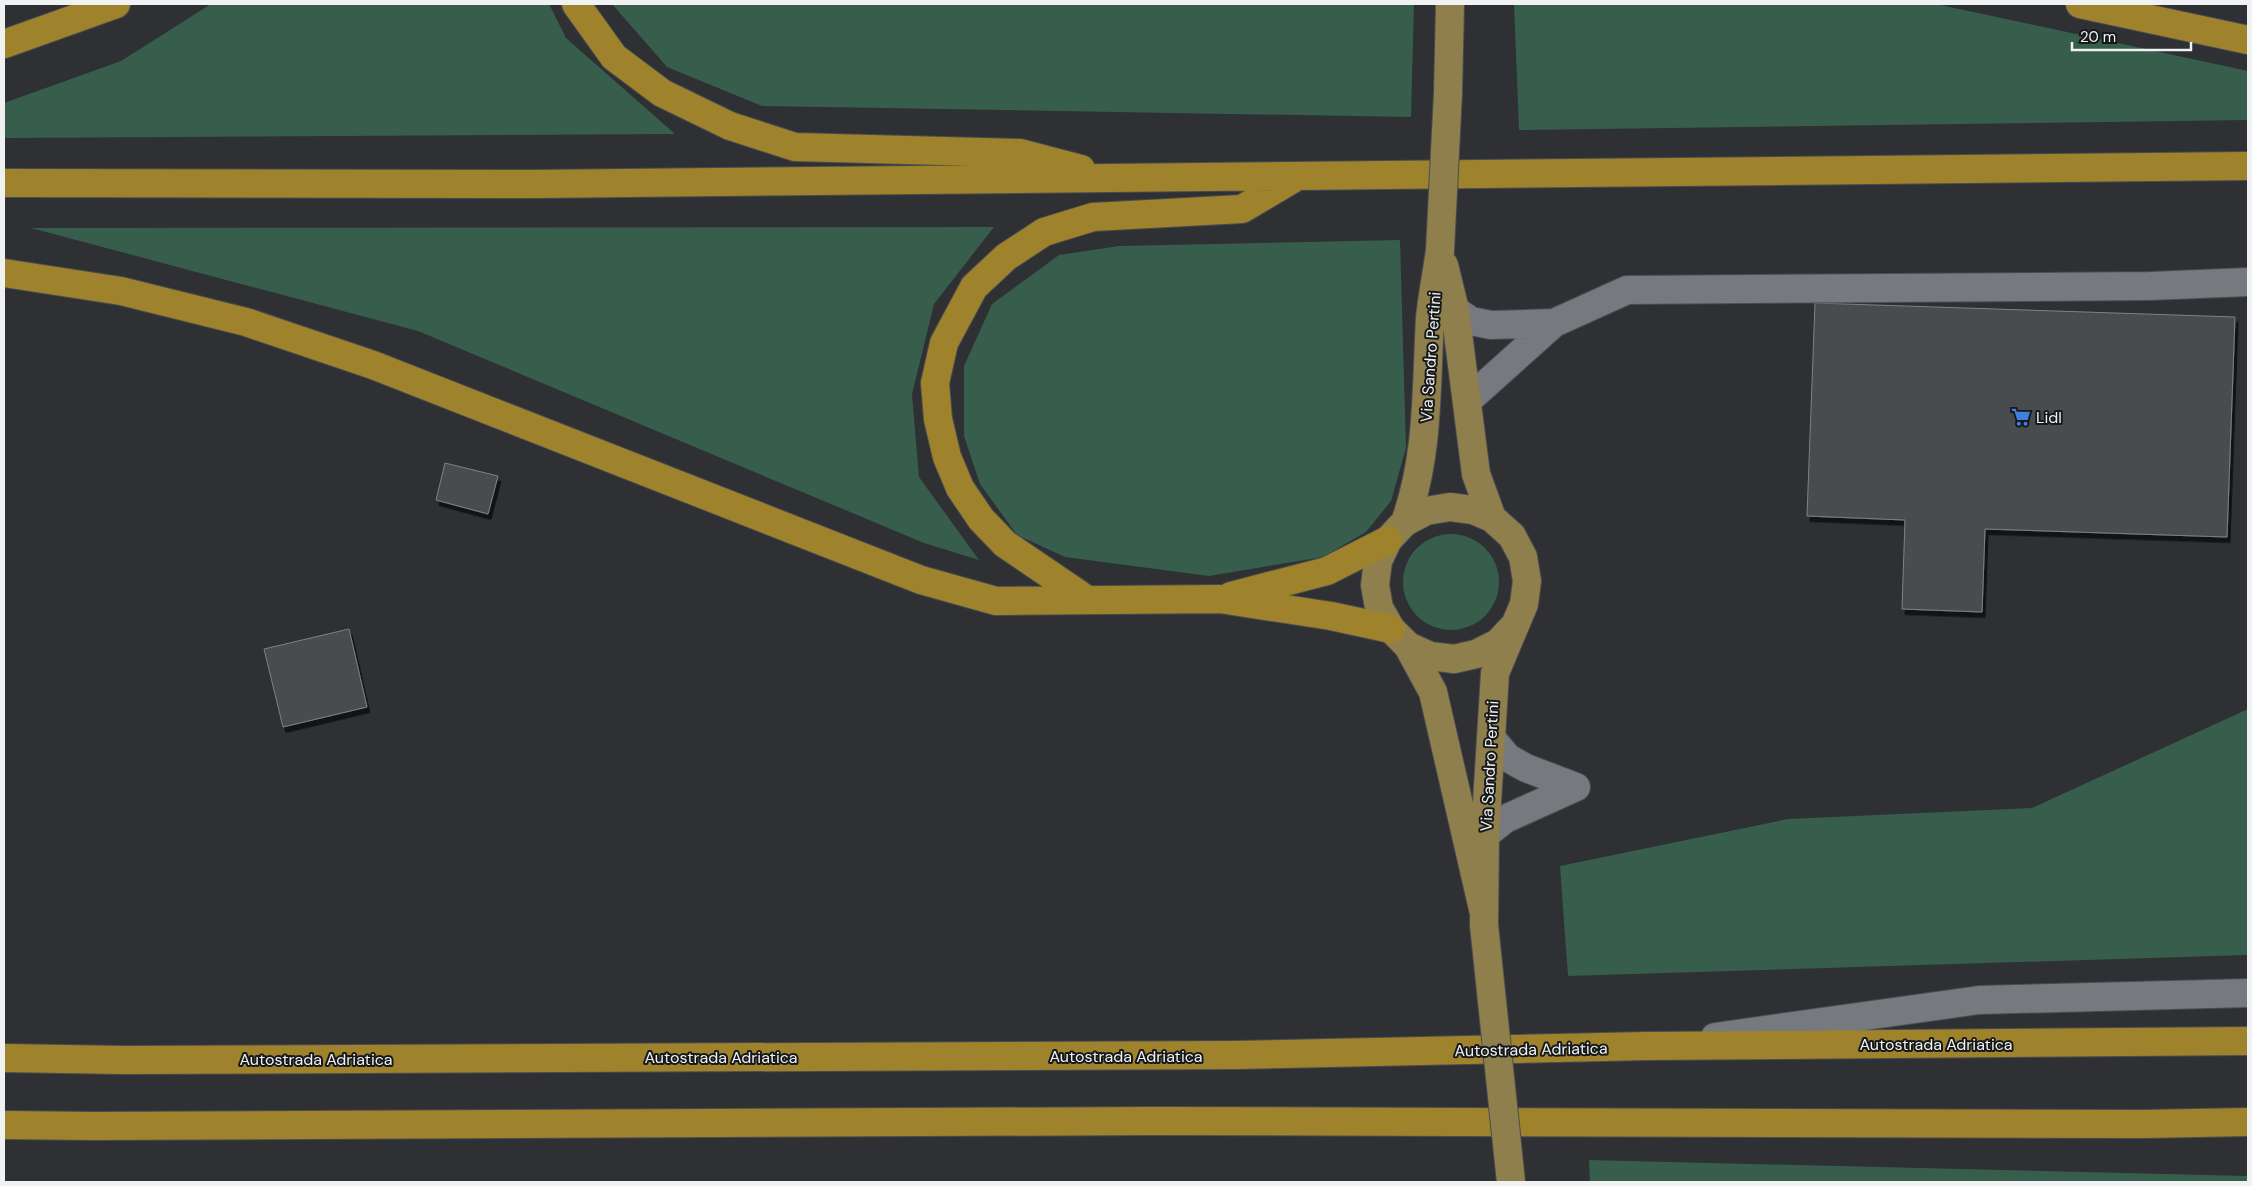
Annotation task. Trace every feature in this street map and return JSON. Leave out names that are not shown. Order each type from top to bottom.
[{"type":"highway","points":[[4,44],[116,4]]},
{"type":"highway","points":[[576,4],[614,57],[662,93],[730,126],[795,147],[1020,153],[1114,178]]},
{"type":"highway","points":[[2080,4],[2248,40]]},
{"type":"highway","points":[[4,183],[545,184],[2248,166]]},
{"type":"highway","points":[[1086,599],[1005,544],[981,520],[960,488],[948,457],[938,419],[935,383],[944,343],[974,286],[1006,257],[1044,232],[1093,217],[1242,209],[1298,176]]},
{"type":"highway","points":[[4,273],[121,291],[246,322],[373,365],[921,580],[996,601],[1220,599],[1331,616],[1399,637]]},
{"type":"highway","points":[[1220,599],[1327,571],[1397,531]]},
{"type":"highway","name":"Autostrada Adriatica","points":[[4,1058],[143,1060],[1237,1055],[1647,1046],[2248,1041]]},
{"type":"highway","points":[[4,1125],[1140,1121],[2144,1124],[2248,1122]]},
{"type":"main road","name":"Via Sandro Pertini","points":[[1450,4],[1448,93],[1440,250],[1430,316],[1424,441],[1416,492],[1397,531],[1378,562],[1375,585],[1379,608],[1433,692],[1484,917]]},
{"type":"main road","name":"Via Sandro Pertini","points":[[1440,250],[1455,310],[1476,474],[1492,518]]},
{"type":"main road","name":"Via Sandro Pertini","points":[[1397,531],[1426,511],[1450,507],[1473,510],[1492,518],[1512,536],[1523,557],[1527,580],[1524,604],[1495,672],[1485,835],[1484,917],[1511,1182]]},
{"type":"main road","name":"Via Sandro Pertini","points":[[1399,637],[1430,656],[1454,659],[1476,654],[1498,643],[1514,626]]},
{"type":"lane","points":[[1467,400],[1554,323],[1627,290],[2150,286],[2248,282]]},
{"type":"lane","points":[[1455,310],[1471,320],[1491,324],[1554,323]]},
{"type":"lane","points":[[1485,835],[1512,815],[1576,787],[1514,762],[1508,758],[1491,738]]},
{"type":"lane","points":[[1647,1046],[1979,1000],[2248,994]]},
{"type":"lane","points":[[2144,1124],[2248,1133]]},
{"type":"green space","points":[[211,4],[549,4],[566,38],[675,134],[4,138],[4,103],[121,61]]},
{"type":"green space","points":[[612,4],[1414,4],[1411,117],[762,106],[667,67]]},
{"type":"green space","points":[[1514,4],[1936,4],[2248,71],[2248,120],[1519,130]]},
{"type":"green space","points":[[994,227],[934,304],[912,394],[919,477],[979,560],[924,543],[418,331],[31,228]]},
{"type":"green space","points":[[1400,240],[1406,448],[1391,501],[1366,532],[1323,557],[1209,576],[1065,557],[1017,535],[980,484],[964,436],[964,366],[992,304],[1059,255],[1119,246]]},
{"type":"green space","points":[[1451,534],[1469,538],[1485,548],[1495,564],[1499,582],[1495,600],[1485,616],[1469,626],[1451,630],[1433,626],[1417,616],[1407,600],[1403,582],[1407,564],[1417,548],[1433,538]]},
{"type":"green space","points":[[2248,709],[2248,955],[1568,976],[1560,866],[1788,819],[2032,808]]},
{"type":"green space","points":[[1589,1160],[2248,1176],[2248,1182],[1590,1182]]},
{"type":"building","name":"Lidl","points":[[1815,303],[2235,317],[2227,537],[1985,529],[1982,612],[1902,609],[1905,520],[1807,516]]},
{"type":"building","points":[[445,463],[498,476],[488,514],[436,500]]},
{"type":"building","points":[[349,629],[367,707],[283,727],[264,649]]},
{"type":"place","name":"Lidl","points":[[2021,417]]}]
